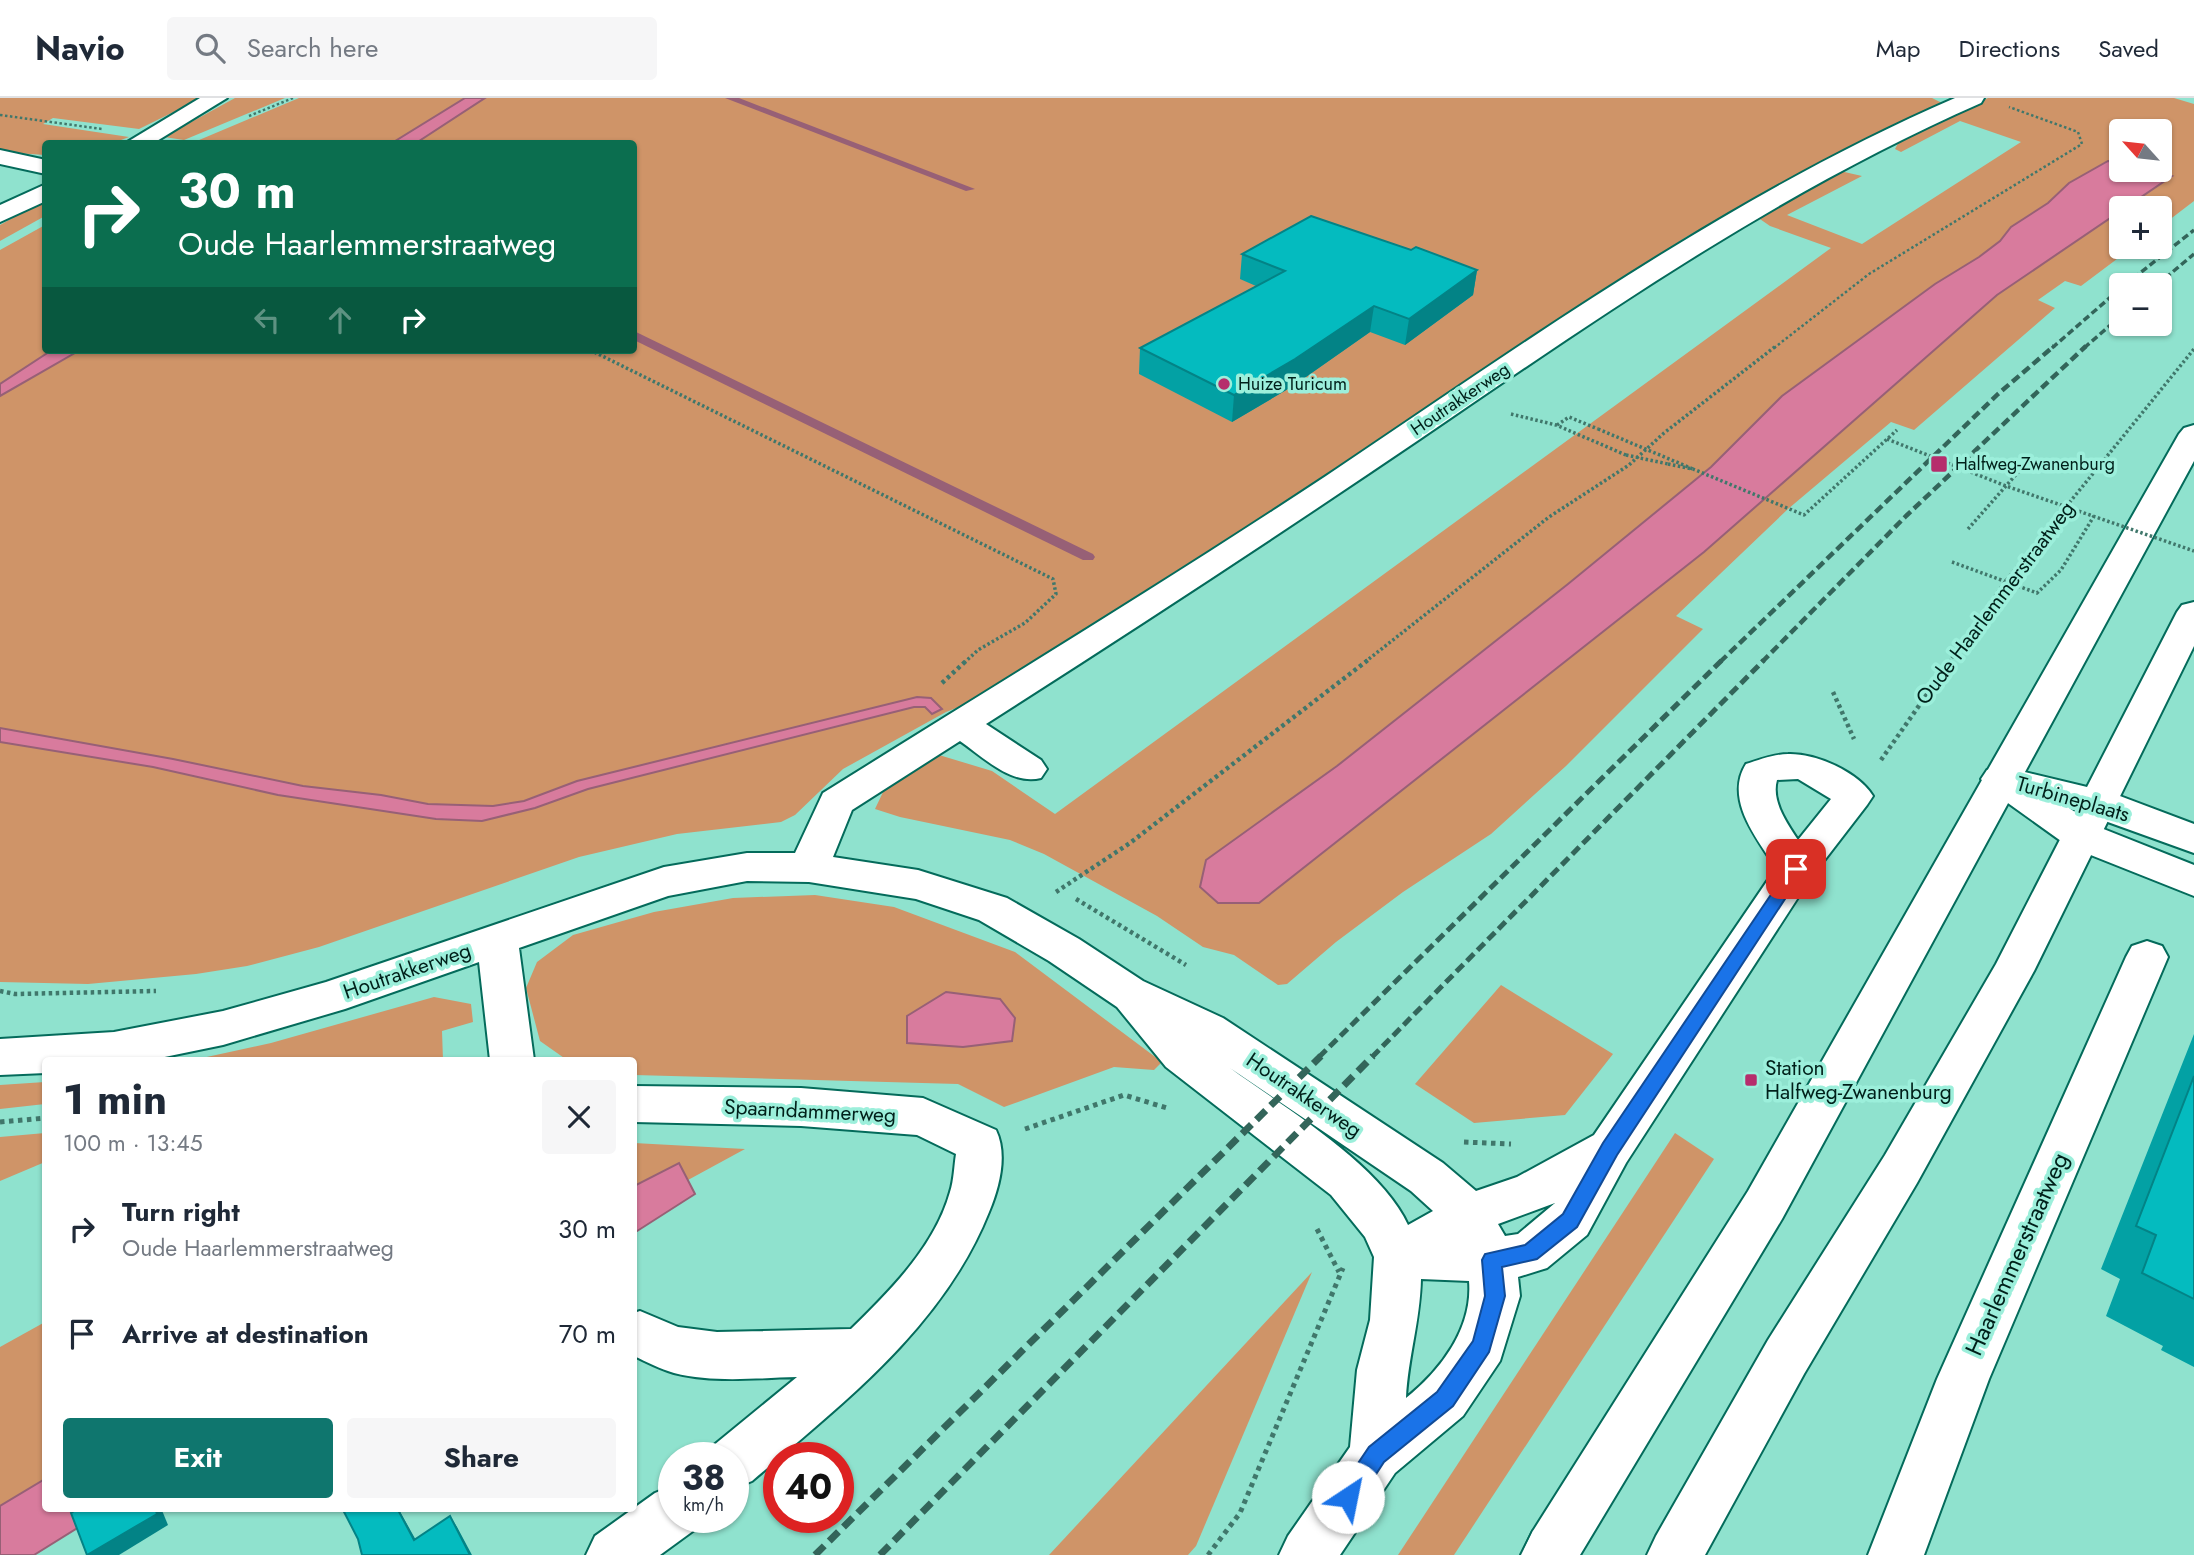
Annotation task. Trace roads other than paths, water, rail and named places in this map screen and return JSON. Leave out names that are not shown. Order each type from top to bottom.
[{"type":"street","points":[[142,140],[216,98]]},
{"type":"street","name":"Houtrakkerweg","points":[[809,869],[836,802],[1219,561],[1733,220],[1890,136],[1985,100]]},
{"type":"street","points":[[0,157],[42,166]]},
{"type":"street","points":[[0,215],[42,193]]},
{"type":"street","points":[[1550,1553],[1765,1205],[2194,434]]},
{"type":"street","points":[[1675,1555],[1786,1357],[1901,1169],[2000,994],[2194,612]]},
{"type":"street","points":[[960,724],[1028,769]]},
{"type":"street","points":[[1398,1256],[1492,1260],[1530,1253],[1570,1220],[1610,1149],[1796,869],[1854,796],[1802,765],[1778,765],[1759,773],[1755,786],[1756,803],[1796,869]]},
{"type":"street","name":"Turbineplaats","points":[[2000,779],[2090,819],[2192,876]]},
{"type":"street","name":"Turbineplaats","points":[[2090,819],[2194,839]]},
{"type":"street","name":"Houtrakkerweg","points":[[0,1057],[86,1053],[170,1041],[295,1011],[664,882],[747,867],[809,869],[918,885],[993,909],[1128,993],[1208,1030],[1427,1177],[1469,1214]]},
{"type":"street","points":[[497,939],[513,1057]]},
{"type":"street","name":"Haarlemmerstraatweg","points":[[1896,1555],[1963,1378],[2147,957]]},
{"type":"street","name":"Houtrakkerweg","points":[[1128,993],[1181,1055],[1347,1181],[1384,1224],[1398,1256]]},
{"type":"street","name":"Spaarndammerweg","points":[[637,1104],[800,1107],[923,1117],[980,1144],[981,1169],[961,1229],[919,1293],[862,1352]]},
{"type":"street","points":[[1398,1256],[1469,1214],[1532,1192],[1610,1149]]},
{"type":"street","points":[[1307,1555],[1376,1455],[1445,1399],[1482,1345],[1495,1296],[1492,1260],[1469,1214]]},
{"type":"street","points":[[1376,1455],[1382,1370],[1395,1320],[1398,1256]]},
{"type":"street","points":[[640,1334],[675,1350],[717,1355],[862,1352]]},
{"type":"street","points":[[749,1449],[862,1352]]},
{"type":"street","points":[[614,1555],[658,1523]]},
{"type":"waterway","points":[[730,98],[970,189]]},
{"type":"waterway","points":[[637,336],[1088,557]]},
{"type":"railway","points":[[2140,273],[2194,230]]},
{"type":"railway","points":[[2171,273],[2194,254]]},
{"type":"railway","points":[[2052,348],[2109,298]]},
{"type":"railway","points":[[2084,348],[2109,326]]},
{"type":"railway","points":[[1720,662],[1998,394],[2054,346]]},
{"type":"railway","points":[[1762,662],[1906,516],[2086,346]]},
{"type":"railway","points":[[1319,1057],[1722,660]]},
{"type":"railway","points":[[1372,1057],[1764,660]]},
{"type":"railway","points":[[815,1555],[1321,1056]]},
{"type":"railway","points":[[880,1555],[1373,1056]]},
{"type":"place","name":"Huize Turicum","points":[[1224,384]]},
{"type":"place","name":"Halfweg-Zwanenburg","points":[[1939,464]]},
{"type":"place","name":"Station Halfweg-Zwanenburg","points":[[1751,1080]]}]
